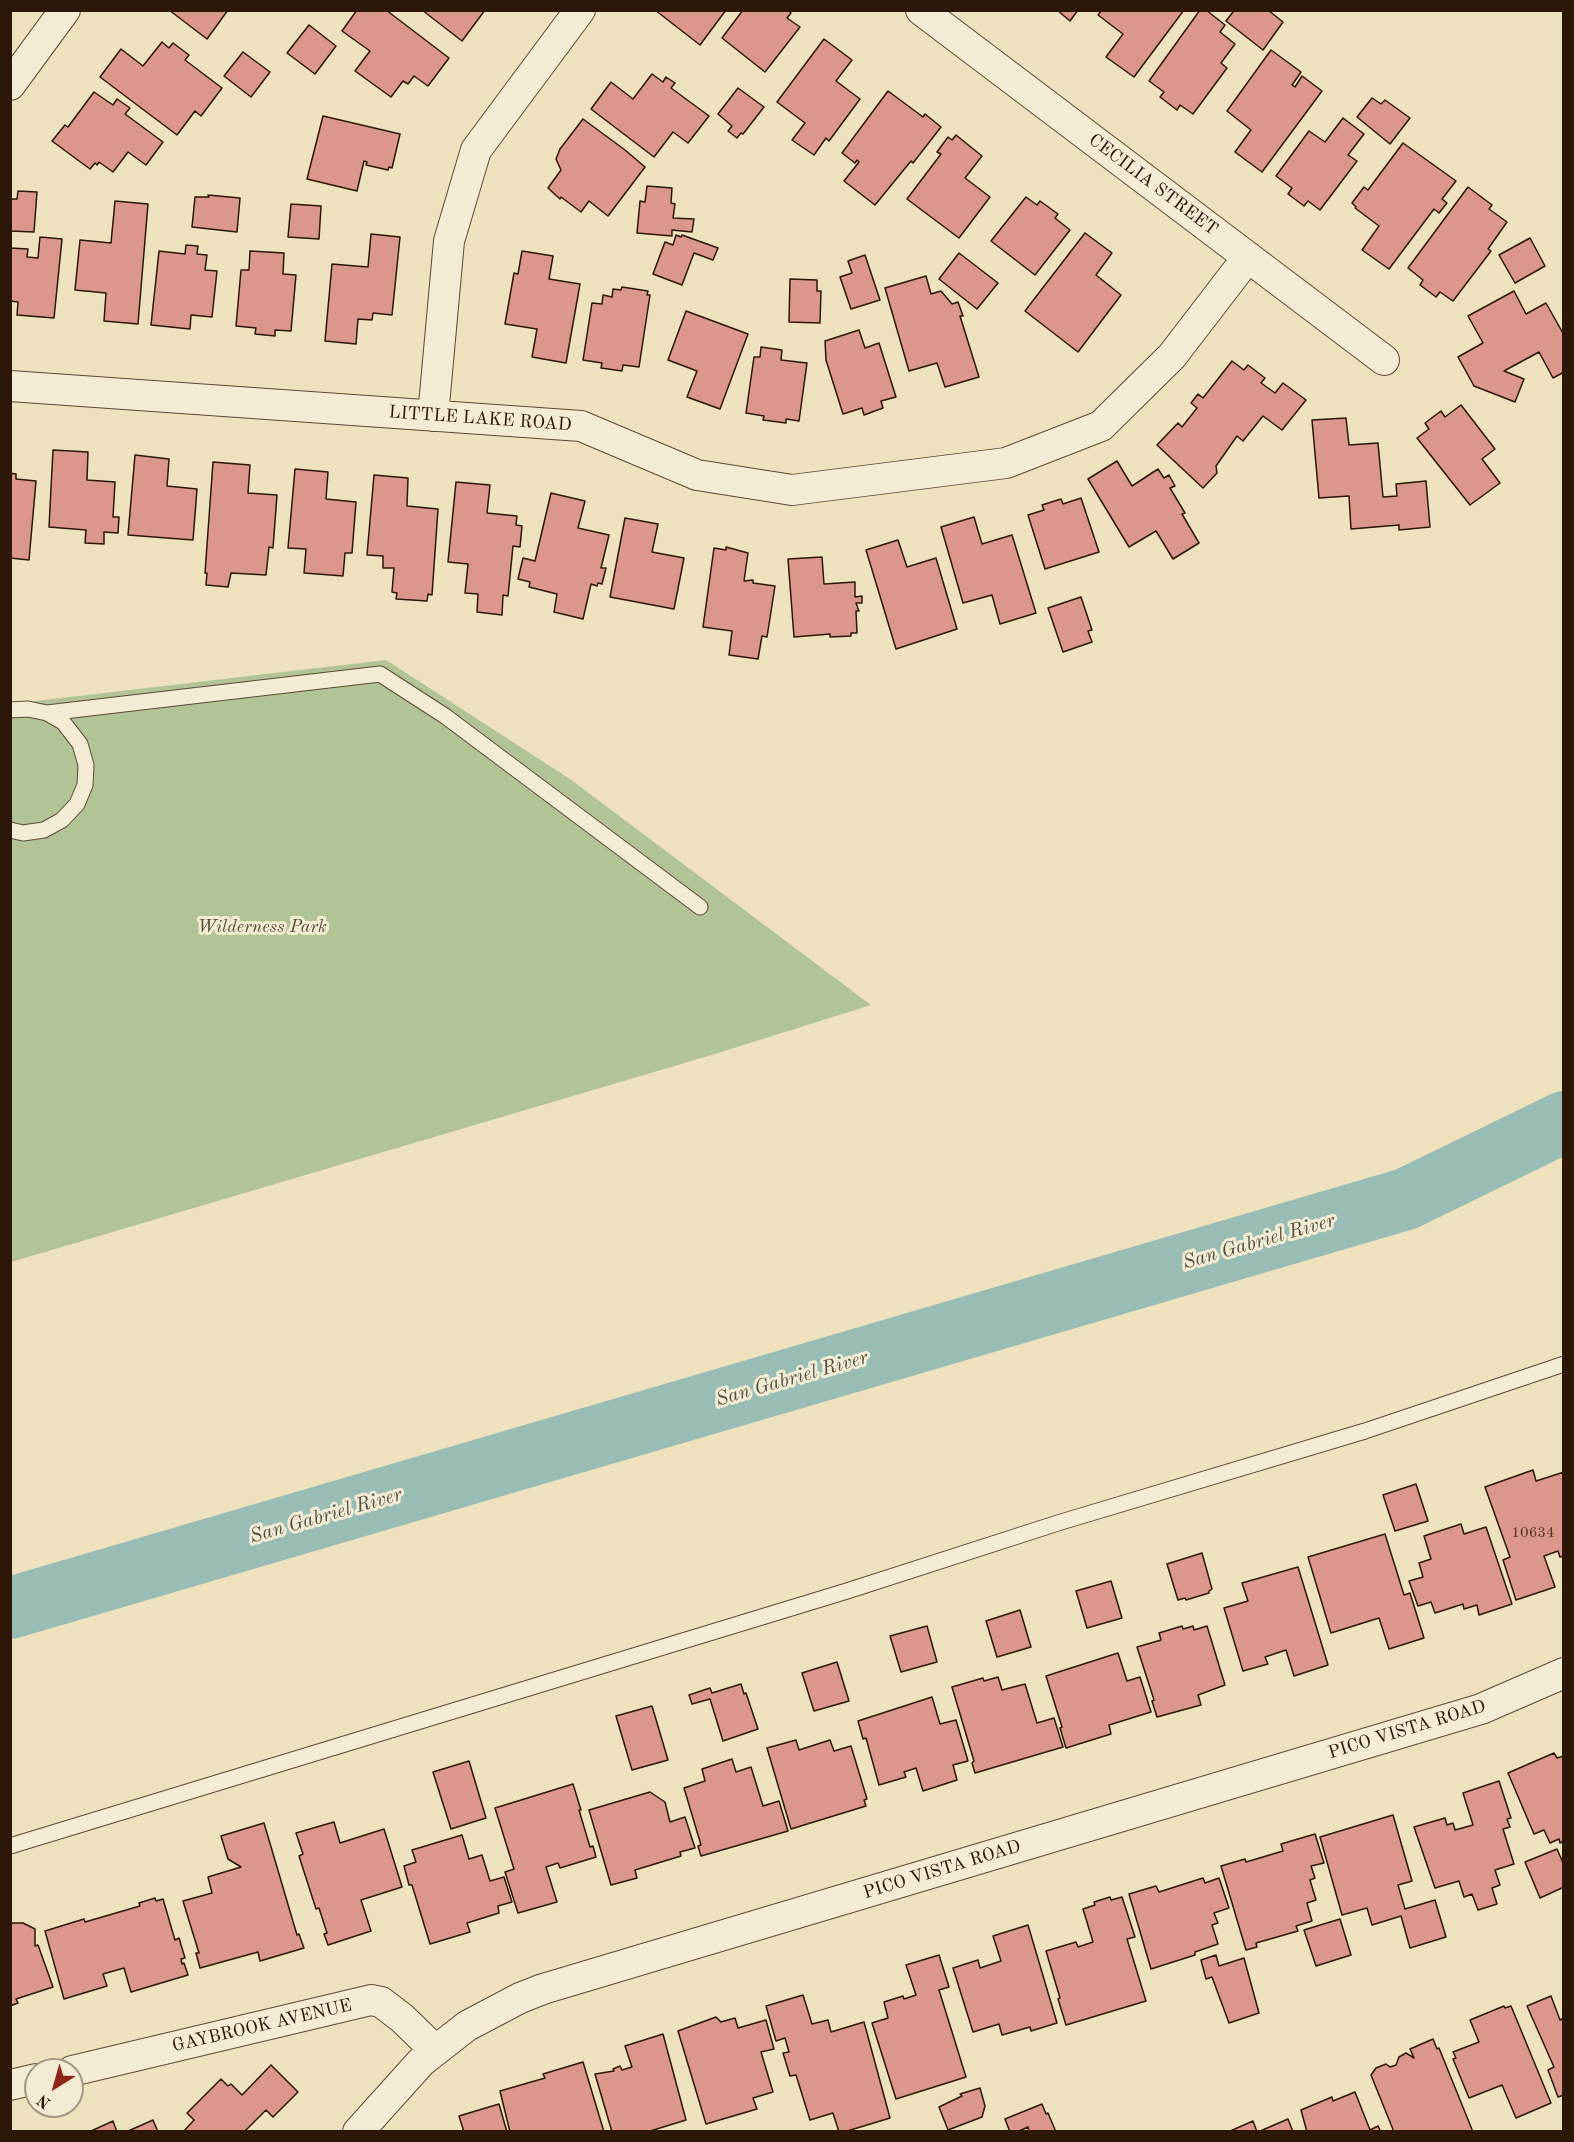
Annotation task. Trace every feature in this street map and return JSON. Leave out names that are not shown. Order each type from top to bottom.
[{"type":"street","points":[[10,85],[65,10]]},
{"type":"street","points":[[433,416],[449,241],[476,150],[580,10]]},
{"type":"street","name":"CECILIA STREET","points":[[921,10],[1384,360]]},
{"type":"street","name":"LITTLE LAKE ROAD","points":[[10,386],[581,426],[697,475],[792,490],[1006,463],[1101,426],[1172,356],[1248,257]]},
{"type":"street","name":"PICO VISTA ROAD","points":[[358,2132],[410,2072],[435,2050],[483,2016],[519,1998],[1480,1709],[1563,1673]]},
{"type":"street","name":"GAYBROOK AVENUE","points":[[84,2068],[371,2000],[381,2002],[402,2018],[435,2050]]},
{"type":"lane","points":[[47,713],[380,674],[445,716],[700,908]]},
{"type":"lane","points":[[10,710],[28,709],[47,713],[63,722],[80,744],[86,765],[85,785],[77,804],[62,820],[44,830],[23,833],[10,830]]},
{"type":"lane","points":[[10,1846],[847,1591],[1061,1522],[1365,1431],[1563,1364]]},
{"type":"green space","name":"Wilderness Park","points":[[386,660],[570,779],[871,1005],[715,1054],[11,1262],[10,704]]},
{"type":"building","points":[[169,10],[228,10],[207,39]]},
{"type":"building","points":[[357,10],[386,10],[449,58],[428,86],[414,76],[408,84],[403,81],[391,97],[355,71],[370,51],[342,31]]},
{"type":"building","points":[[422,10],[485,10],[462,41]]},
{"type":"building","points":[[655,10],[726,10],[700,45]]},
{"type":"building","points":[[743,10],[788,10],[791,13],[787,18],[800,27],[765,72],[722,38]]},
{"type":"building","points":[[1057,10],[1078,10],[1070,21]]},
{"type":"building","points":[[1102,10],[1184,10],[1134,77],[1106,57],[1123,34],[1098,15]]},
{"type":"building","points":[[1200,10],[1206,10],[1225,25],[1220,32],[1235,44],[1221,63],[1227,68],[1193,114],[1180,105],[1177,110],[1160,97],[1164,92],[1149,81]]},
{"type":"building","points":[[1232,10],[1268,10],[1283,22],[1263,50],[1226,21],[1233,12]]},
{"type":"building","points":[[309,25],[336,46],[315,74],[287,53]]},
{"type":"building","points":[[824,39],[852,60],[836,81],[860,99],[829,141],[826,138],[814,155],[792,140],[805,123],[777,102]]},
{"type":"building","points":[[162,42],[169,48],[173,43],[189,55],[185,60],[222,88],[201,116],[195,111],[177,135],[100,77],[121,49],[143,66]]},
{"type":"building","points":[[1271,50],[1301,72],[1292,85],[1295,87],[1302,76],[1322,91],[1262,172],[1235,152],[1251,130],[1227,111]]},
{"type":"building","points":[[243,52],[270,72],[251,97],[224,76]]},
{"type":"building","points":[[652,74],[663,82],[666,77],[675,83],[671,88],[709,116],[688,143],[673,132],[654,157],[591,109],[611,82],[633,99]]},
{"type":"building","points":[[738,88],[764,107],[743,134],[741,133],[737,138],[728,131],[732,126],[718,114]]},
{"type":"building","points":[[888,91],[923,117],[925,114],[941,127],[913,163],[911,161],[875,205],[844,181],[859,162],[857,160],[855,163],[842,153]]},
{"type":"building","points":[[94,92],[113,105],[117,99],[130,108],[125,114],[163,142],[146,165],[128,152],[113,172],[99,162],[90,169],[52,141],[65,125],[68,127]]},
{"type":"building","points":[[1372,98],[1381,104],[1385,100],[1410,118],[1390,144],[1357,117]]},
{"type":"building","points":[[323,116],[400,134],[392,168],[389,167],[388,170],[366,165],[367,162],[364,161],[357,191],[307,179]]},
{"type":"building","points":[[1343,118],[1364,134],[1348,155],[1357,161],[1320,210],[1308,201],[1304,206],[1288,194],[1292,188],[1276,176],[1309,131],[1325,142]]},
{"type":"building","points":[[583,119],[645,167],[608,216],[589,201],[581,212],[561,197],[560,199],[548,188],[561,170],[556,159],[560,149]]},
{"type":"building","points":[[956,135],[982,156],[965,178],[990,197],[959,238],[907,199],[941,154],[937,152],[948,137],[952,140]]},
{"type":"building","points":[[1403,143],[1456,181],[1442,199],[1447,203],[1439,213],[1434,209],[1389,269],[1362,250],[1379,226],[1355,208],[1352,203],[1364,187],[1368,190]]},
{"type":"building","points":[[647,186],[672,188],[671,203],[675,204],[673,218],[694,219],[692,232],[672,230],[672,236],[637,233],[640,201],[645,202]]},
{"type":"building","points":[[1468,187],[1492,205],[1489,209],[1507,222],[1488,249],[1491,251],[1453,301],[1440,292],[1436,297],[1420,285],[1423,280],[1408,268]]},
{"type":"building","points":[[18,191],[37,192],[34,232],[10,231],[10,199],[17,199]]},
{"type":"building","points":[[208,195],[240,198],[237,232],[192,227],[195,197],[209,197]]},
{"type":"building","points":[[1026,197],[1037,205],[1040,201],[1058,214],[1055,218],[1070,230],[1035,275],[991,241]]},
{"type":"building","points":[[115,201],[148,204],[138,324],[104,321],[106,293],[75,290],[80,240],[111,243]]},
{"type":"building","points":[[291,204],[321,206],[319,239],[288,237]]},
{"type":"building","points":[[1085,233],[1112,253],[1096,275],[1121,295],[1078,352],[1025,311]]},
{"type":"building","points":[[371,234],[400,237],[392,315],[373,313],[372,320],[358,319],[356,344],[325,341],[332,264],[368,267]]},
{"type":"building","points":[[676,235],[718,248],[713,260],[694,253],[682,285],[653,274],[665,242],[673,245]]},
{"type":"building","points":[[40,237],[62,239],[54,318],[17,315],[18,302],[10,301],[10,248],[28,249],[27,257],[38,258]]},
{"type":"building","points":[[1530,238],[1545,266],[1515,283],[1499,255]]},
{"type":"building","points":[[186,245],[198,246],[197,254],[207,255],[205,270],[217,271],[212,317],[191,315],[190,329],[151,325],[159,251],[185,254]]},
{"type":"building","points":[[250,251],[284,253],[283,274],[296,275],[291,331],[275,330],[275,336],[255,334],[256,328],[236,326],[241,270],[249,270]]},
{"type":"building","points":[[522,251],[553,256],[549,279],[580,284],[566,363],[532,357],[537,329],[505,324],[514,273],[518,274]]},
{"type":"building","points":[[959,253],[998,283],[977,309],[939,279]]},
{"type":"building","points":[[865,255],[880,300],[851,309],[840,277],[852,273],[848,261]]},
{"type":"building","points":[[926,276],[931,294],[941,291],[952,304],[958,302],[963,316],[960,316],[979,377],[945,387],[937,363],[909,371],[885,288]]},
{"type":"building","points":[[790,279],[817,280],[817,291],[821,291],[820,323],[789,322]]},
{"type":"building","points":[[622,287],[648,291],[647,295],[650,295],[639,367],[623,365],[622,371],[601,368],[602,363],[583,360],[592,303],[602,304],[603,295],[612,297],[613,289],[621,290]]},
{"type":"building","points":[[1514,291],[1526,314],[1546,303],[1564,335],[1564,372],[1553,378],[1539,352],[1504,371],[1524,379],[1515,402],[1474,386],[1458,357],[1483,343],[1468,316]]},
{"type":"building","points":[[686,311],[748,334],[720,409],[687,397],[697,371],[668,360]]},
{"type":"building","points":[[859,330],[865,348],[879,343],[896,397],[881,401],[883,408],[864,415],[862,408],[843,414],[826,360],[825,341]]},
{"type":"building","points":[[761,347],[782,350],[781,360],[807,363],[799,421],[786,419],[786,423],[763,420],[764,416],[746,413],[754,357],[760,357]]},
{"type":"building","points":[[1232,361],[1244,370],[1248,365],[1265,378],[1261,383],[1275,393],[1283,383],[1306,400],[1282,430],[1263,416],[1243,441],[1237,436],[1216,466],[1217,473],[1203,488],[1157,445],[1178,423],[1182,427],[1197,408],[1191,403],[1198,394],[1203,398]]},
{"type":"building","points":[[1461,405],[1495,449],[1482,459],[1500,483],[1470,505],[1417,438],[1429,429],[1425,423],[1441,411],[1445,417]]},
{"type":"building","points":[[1346,418],[1349,445],[1378,443],[1383,497],[1397,496],[1396,484],[1426,481],[1430,527],[1399,530],[1399,525],[1351,529],[1349,496],[1319,498],[1312,420]]},
{"type":"building","points":[[53,450],[88,452],[87,480],[115,482],[113,517],[119,517],[118,533],[104,532],[104,544],[85,543],[86,530],[49,527]]},
{"type":"building","points":[[135,455],[169,459],[167,486],[197,489],[193,540],[128,535]]},
{"type":"building","points":[[1117,461],[1132,486],[1158,469],[1164,478],[1169,475],[1175,486],[1170,488],[1199,543],[1173,559],[1156,531],[1129,547],[1088,479]]},
{"type":"building","points":[[213,462],[250,465],[248,493],[277,495],[273,548],[269,547],[266,575],[231,573],[228,587],[206,585]]},
{"type":"building","points":[[295,469],[328,472],[326,499],[356,502],[352,553],[345,553],[343,576],[304,573],[306,549],[288,548]]},
{"type":"building","points":[[10,473],[16,474],[16,479],[36,481],[29,560],[10,558]]},
{"type":"building","points":[[374,475],[408,478],[407,506],[438,509],[432,595],[428,594],[427,601],[396,599],[397,593],[392,592],[394,568],[383,568],[383,556],[367,555]]},
{"type":"building","points":[[456,482],[490,485],[487,513],[517,516],[516,525],[522,526],[520,547],[513,546],[508,596],[503,595],[502,615],[477,612],[478,594],[465,593],[468,564],[448,562]]},
{"type":"building","points":[[551,493],[585,501],[578,528],[609,535],[601,568],[606,568],[602,584],[598,583],[597,586],[591,584],[583,619],[554,612],[557,594],[529,587],[530,582],[518,579],[523,558],[535,561]]},
{"type":"building","points":[[1081,498],[1099,552],[1045,569],[1028,515],[1044,510],[1042,505],[1061,499],[1063,504]]},
{"type":"building","points":[[974,517],[982,544],[1012,535],[1036,613],[1000,624],[992,595],[963,603],[941,527]]},
{"type":"building","points":[[625,518],[658,524],[652,552],[684,558],[674,609],[610,597]]},
{"type":"building","points":[[898,540],[907,567],[936,558],[957,629],[896,649],[866,550]]},
{"type":"building","points":[[726,547],[748,553],[744,581],[753,580],[753,583],[775,586],[767,637],[762,636],[758,659],[729,655],[732,631],[703,627],[714,548],[726,550]]},
{"type":"building","points":[[822,557],[824,584],[855,582],[855,597],[862,596],[862,603],[856,603],[859,611],[856,611],[857,633],[851,633],[851,636],[830,637],[830,634],[794,637],[788,559]]},
{"type":"building","points":[[1081,597],[1092,630],[1088,631],[1092,642],[1063,652],[1048,608]]},
{"type":"building","points":[[1533,1470],[1536,1481],[1564,1472],[1564,1556],[1560,1557],[1558,1551],[1544,1556],[1555,1587],[1516,1600],[1503,1560],[1510,1557],[1485,1487]]},
{"type":"building","points":[[1416,1484],[1428,1521],[1395,1531],[1383,1495]]},
{"type":"building","points":[[1461,1524],[1464,1534],[1486,1527],[1512,1604],[1479,1615],[1477,1605],[1464,1609],[1463,1604],[1435,1613],[1431,1602],[1418,1606],[1409,1581],[1423,1577],[1419,1563],[1431,1559],[1424,1536]]},
{"type":"building","points":[[1385,1534],[1404,1595],[1410,1593],[1424,1638],[1389,1649],[1379,1618],[1331,1633],[1308,1557]]},
{"type":"building","points":[[1202,1553],[1212,1589],[1209,1593],[1178,1600],[1167,1564]]},
{"type":"building","points":[[1298,1567],[1328,1665],[1294,1676],[1286,1650],[1265,1657],[1268,1664],[1243,1671],[1224,1608],[1248,1601],[1242,1583]]},
{"type":"building","points":[[1111,1581],[1122,1618],[1087,1628],[1076,1591]]},
{"type":"building","points":[[1020,1610],[1031,1647],[997,1657],[986,1621]]},
{"type":"building","points":[[927,1626],[937,1662],[901,1672],[890,1636]]},
{"type":"building","points":[[1182,1626],[1183,1629],[1193,1626],[1194,1630],[1207,1626],[1225,1685],[1198,1695],[1201,1705],[1157,1717],[1137,1647],[1161,1640],[1159,1633]]},
{"type":"building","points":[[1118,1653],[1127,1681],[1140,1677],[1151,1712],[1109,1725],[1111,1734],[1066,1748],[1046,1676]]},
{"type":"building","points":[[837,1662],[849,1701],[814,1711],[802,1673]]},
{"type":"building","points":[[998,1677],[1002,1690],[1025,1684],[1037,1723],[1054,1718],[1063,1747],[975,1773],[972,1763],[974,1761],[952,1687],[983,1678],[984,1681]]},
{"type":"building","points":[[741,1684],[758,1729],[723,1741],[710,1699],[692,1704],[689,1695],[710,1688],[712,1693]]},
{"type":"building","points":[[932,1697],[940,1724],[956,1720],[968,1761],[953,1765],[957,1780],[923,1791],[916,1768],[904,1772],[906,1777],[879,1785],[866,1738],[863,1739],[858,1721]]},
{"type":"building","points":[[652,1706],[668,1760],[632,1770],[616,1716]]},
{"type":"building","points":[[796,1740],[799,1750],[830,1740],[834,1751],[851,1746],[867,1799],[864,1800],[866,1806],[791,1829],[767,1748]]},
{"type":"building","points":[[1554,1753],[1557,1758],[1564,1756],[1564,1841],[1560,1843],[1559,1839],[1550,1843],[1544,1830],[1534,1834],[1508,1773]]},
{"type":"building","points":[[732,1759],[736,1772],[751,1767],[763,1806],[779,1801],[788,1831],[701,1856],[698,1846],[701,1845],[684,1788],[705,1781],[702,1769]]},
{"type":"building","points":[[469,1761],[486,1818],[451,1829],[433,1772]]},
{"type":"building","points":[[1499,1781],[1511,1818],[1507,1819],[1510,1827],[1503,1829],[1514,1864],[1495,1870],[1500,1885],[1492,1888],[1497,1904],[1478,1910],[1472,1894],[1464,1897],[1459,1881],[1435,1888],[1414,1827],[1445,1818],[1447,1825],[1453,1823],[1455,1830],[1473,1825],[1463,1793]]},
{"type":"building","points":[[573,1784],[590,1847],[593,1846],[596,1857],[560,1868],[558,1863],[546,1867],[557,1902],[518,1913],[505,1872],[514,1869],[495,1808]]},
{"type":"building","points":[[650,1792],[665,1802],[670,1822],[685,1817],[695,1848],[680,1852],[681,1856],[635,1870],[637,1878],[611,1885],[589,1810]]},
{"type":"building","points":[[1393,1815],[1412,1881],[1398,1885],[1405,1909],[1435,1900],[1446,1937],[1410,1948],[1401,1916],[1372,1925],[1367,1908],[1342,1915],[1320,1837]]},
{"type":"building","points":[[334,1822],[340,1843],[384,1829],[402,1887],[361,1900],[371,1931],[328,1945],[324,1934],[327,1933],[319,1908],[316,1909],[299,1856],[303,1854],[296,1833]]},
{"type":"building","points":[[264,1823],[297,1935],[299,1934],[304,1948],[260,1961],[258,1952],[200,1968],[196,1953],[199,1953],[183,1901],[212,1893],[208,1877],[241,1867],[228,1859],[221,1836]]},
{"type":"building","points":[[1315,1834],[1324,1863],[1311,1866],[1315,1878],[1310,1880],[1316,1900],[1307,1903],[1312,1921],[1296,1926],[1298,1931],[1256,1943],[1257,1947],[1246,1950],[1221,1866],[1245,1859],[1246,1862],[1283,1851],[1281,1844]]},
{"type":"building","points":[[462,1835],[469,1859],[482,1855],[490,1881],[504,1877],[512,1902],[498,1906],[499,1913],[467,1923],[470,1932],[430,1944],[404,1866],[416,1862],[412,1850]]},
{"type":"building","points":[[1557,1849],[1564,1865],[1564,1887],[1540,1898],[1525,1862]]},
{"type":"building","points":[[1203,1878],[1205,1883],[1219,1878],[1229,1908],[1214,1913],[1218,1923],[1212,1925],[1218,1944],[1195,1952],[1195,1955],[1151,1969],[1129,1894],[1156,1886],[1159,1892]]},
{"type":"building","points":[[1110,1897],[1111,1900],[1122,1897],[1135,1937],[1127,1939],[1146,2001],[1066,2025],[1046,1951],[1076,1942],[1078,1947],[1093,1942],[1083,1909],[1095,1905],[1094,1902]]},
{"type":"building","points":[[155,1898],[156,1901],[163,1899],[175,1940],[179,1938],[185,1958],[181,1959],[182,1964],[184,1963],[188,1975],[131,1992],[124,1968],[103,1974],[107,1986],[64,1999],[45,1931],[140,1906],[139,1903]]},
{"type":"building","points":[[1340,1919],[1351,1955],[1316,1966],[1304,1930]]},
{"type":"building","points":[[10,1923],[23,1923],[35,1929],[35,1946],[38,1945],[53,1987],[16,1999],[18,2003],[10,2006]]},
{"type":"building","points":[[1028,1925],[1057,2023],[1031,2031],[1030,2027],[1002,2035],[999,2024],[973,2032],[953,1968],[978,1960],[980,1968],[1001,1961],[993,1936]]},
{"type":"building","points":[[939,1955],[949,1987],[939,1990],[966,2077],[896,2099],[872,2023],[888,2018],[884,2002],[903,1996],[904,1999],[916,1995],[906,1965]]},
{"type":"building","points":[[1216,1955],[1219,1966],[1244,1958],[1259,2013],[1229,2023],[1212,1977],[1206,1979],[1201,1960]]},
{"type":"building","points":[[803,1995],[812,2024],[828,2020],[831,2032],[864,2022],[890,2118],[844,2132],[839,2132],[833,2113],[810,2120],[796,2075],[790,2076],[783,2053],[789,2052],[785,2038],[776,2041],[766,2006]]},
{"type":"building","points":[[1551,1996],[1560,2020],[1564,2018],[1564,2095],[1558,2097],[1548,2070],[1554,2067],[1527,2006]]},
{"type":"building","points":[[1504,2006],[1505,2008],[1511,2006],[1551,2103],[1516,2118],[1502,2085],[1469,2098],[1453,2059],[1456,2058],[1453,2052],[1479,2042],[1470,2020]]},
{"type":"building","points":[[716,2017],[721,2022],[735,2018],[738,2028],[766,2020],[774,2049],[761,2052],[773,2092],[753,2098],[757,2109],[706,2124],[678,2031]]},
{"type":"building","points":[[663,2034],[686,2120],[647,2132],[612,2132],[595,2074],[614,2071],[613,2069],[620,2066],[622,2070],[632,2067],[625,2046]]},
{"type":"building","points":[[1433,2039],[1437,2049],[1439,2048],[1473,2132],[1394,2132],[1371,2075],[1376,2068],[1386,2064],[1390,2067],[1396,2065],[1399,2057],[1406,2053],[1414,2058],[1410,2049]]},
{"type":"building","points":[[583,2062],[604,2132],[510,2132],[500,2091],[545,2078],[543,2074]]},
{"type":"building","points":[[271,2065],[298,2092],[273,2117],[266,2110],[244,2132],[183,2132],[194,2120],[187,2113],[221,2079],[228,2086],[231,2084],[242,2095]]},
{"type":"building","points":[[980,2088],[985,2106],[982,2117],[948,2130],[939,2107],[962,2096],[960,2094]]},
{"type":"building","points":[[1355,2092],[1370,2130],[1378,2126],[1381,2132],[1307,2132],[1301,2110],[1332,2097],[1333,2101]]},
{"type":"building","points":[[499,2104],[507,2132],[464,2132],[459,2116]]},
{"type":"building","points":[[1042,2104],[1056,2132],[1029,2132],[1028,2127],[1017,2132],[1010,2132],[1005,2119]]},
{"type":"building","points":[[1288,2119],[1293,2132],[1258,2132]]},
{"type":"building","points":[[153,2120],[158,2132],[126,2132]]},
{"type":"building","points":[[113,2121],[117,2132],[89,2132]]},
{"type":"building","points":[[1253,2121],[1257,2132],[1228,2132]]},
{"type":"waterway","name":"San Gabriel River","points":[[10,1608],[1406,1199],[1564,1122]]}]
